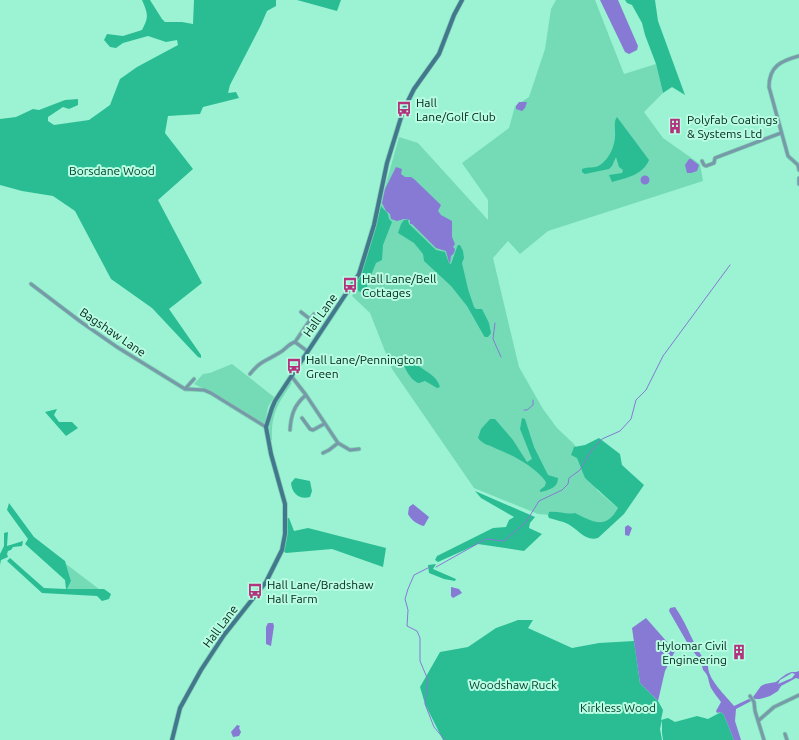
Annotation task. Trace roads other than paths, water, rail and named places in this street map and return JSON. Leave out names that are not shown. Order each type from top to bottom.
[{"type":"street","name":"Hall Lane","points":[[172,740],[180,708],[201,670],[224,635],[266,582],[282,550],[285,534],[285,504],[266,427],[272,408],[307,351],[359,274],[374,225],[387,163],[403,111],[410,94],[439,54],[454,15],[462,0]]},
{"type":"street","points":[[799,56],[782,62],[776,66],[769,79],[770,95],[788,156],[798,165],[799,170]]},
{"type":"street","points":[[702,161],[706,166],[714,163],[715,158],[781,134]]},
{"type":"street","points":[[799,178],[799,184]]},
{"type":"street","name":"Bagshaw Lane","points":[[31,284],[117,347],[187,389]]},
{"type":"street","points":[[301,312],[310,319]]},
{"type":"street","points":[[250,374],[257,365],[279,353],[291,343],[295,342],[314,314]]},
{"type":"street","points":[[295,342],[307,351]]},
{"type":"street","points":[[250,367],[254,370]]},
{"type":"street","points":[[292,377],[338,443],[350,450],[359,450]]},
{"type":"street","points":[[194,378],[187,389],[204,390],[211,393],[266,427]]},
{"type":"street","points":[[290,430],[294,408],[306,395]]},
{"type":"street","points":[[302,418],[310,429],[313,430],[324,424]]},
{"type":"street","points":[[323,452],[329,450],[338,443]]},
{"type":"street","points":[[758,721],[774,707],[799,695]]},
{"type":"street","points":[[750,696],[754,702],[764,740]]},
{"type":"street","points":[[785,734],[787,740]]},
{"type":"waterway","points":[[436,567],[486,539],[504,541],[526,522],[539,501],[562,490],[568,484],[569,478],[580,470],[591,451],[602,439],[620,431],[631,419],[636,400],[646,390],[663,356],[730,265]]},
{"type":"waterway","points":[[495,323],[493,339],[501,357]]},
{"type":"waterway","points":[[524,410],[527,410],[533,405],[533,400]]},
{"type":"waterway","points":[[430,567],[414,575],[408,589],[405,599],[408,610],[407,626],[417,631],[420,638],[420,661],[428,680],[425,704],[434,727],[445,740]]},
{"type":"place","name":"Hall Lane/Golf Club","points":[[404,109]]},
{"type":"place","name":"Polyfab Coatings & Systems Ltd","points":[[675,126]]},
{"type":"place","name":"Hall Lane/Bell Cottages","points":[[350,285]]},
{"type":"place","name":"Hall Lane/Pennington Green","points":[[294,366]]},
{"type":"place","name":"Hall Lane/Bradshaw Hall Farm","points":[[255,591]]},
{"type":"place","name":"Hylomar Civil Engineering","points":[[739,652]]},
{"type":"park label","name":"Borsdane Wood","points":[[112,170]]},
{"type":"park label","name":"Woodshaw Ruck","points":[[513,684]]},
{"type":"park label","name":"Kirkless Wood","points":[[618,707]]}]
